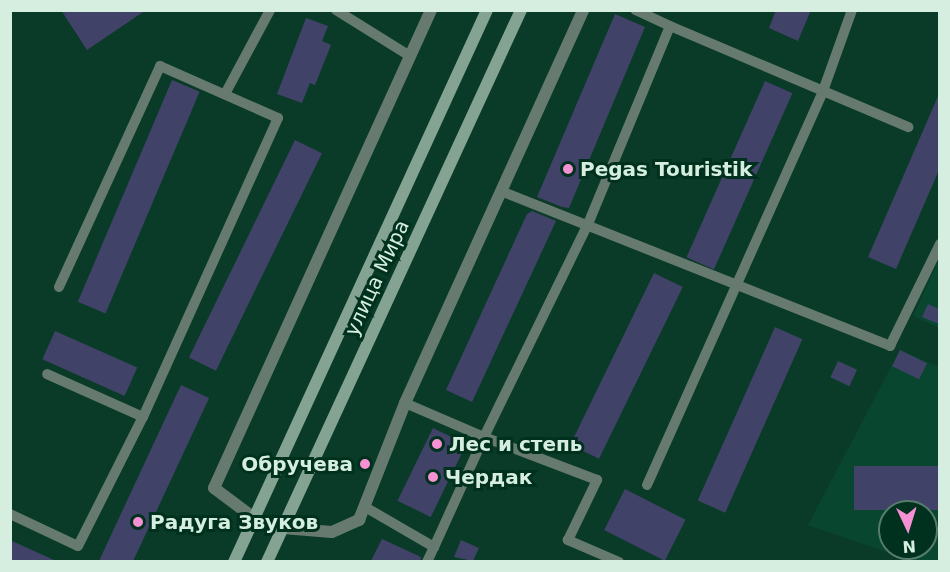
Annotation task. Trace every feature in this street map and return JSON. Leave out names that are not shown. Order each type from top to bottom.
[{"type":"main road","name":"улица Мира","points":[[234,561],[487,10]]},
{"type":"main road","name":"улица Мира","points":[[267,561],[521,10]]},
{"type":"street","points":[[254,518],[214,489],[431,10]]},
{"type":"street","points":[[283,528],[332,532],[359,520],[405,403],[583,10]]},
{"type":"lane","points":[[225,94],[270,10]]},
{"type":"lane","points":[[336,10],[410,56]]},
{"type":"lane","points":[[636,10],[908,127]]},
{"type":"lane","points":[[647,485],[823,91],[852,10]]},
{"type":"lane","points":[[427,561],[484,437],[588,225],[670,26]]},
{"type":"lane","points":[[10,514],[78,546],[143,417],[278,118],[160,66],[59,287]]},
{"type":"lane","points":[[501,191],[890,346],[939,244]]},
{"type":"lane","points":[[46,374],[143,417]]},
{"type":"lane","points":[[405,403],[484,437],[597,480],[568,540],[619,561]]},
{"type":"lane","points":[[365,507],[434,547]]},
{"type":"shaded area","points":[[939,260],[939,328],[913,316]]},
{"type":"shaded area","points":[[900,350],[939,367],[939,561],[910,560],[938,560],[938,500],[878,500],[878,549],[808,525]]},
{"type":"building","points":[[61,10],[146,10],[87,50]]},
{"type":"building","points":[[776,10],[811,10],[798,41],[769,28]]},
{"type":"building","points":[[615,14],[645,27],[569,208],[562,207],[537,197]]},
{"type":"building","points":[[306,18],[328,26],[322,41],[331,45],[315,85],[310,83],[302,103],[277,94]]},
{"type":"building","points":[[172,80],[200,92],[105,314],[78,302]]},
{"type":"building","points":[[765,81],[792,93],[714,270],[686,257]]},
{"type":"building","points":[[939,94],[939,170],[896,269],[868,257]]},
{"type":"building","points":[[295,140],[322,153],[216,371],[189,358]]},
{"type":"building","points":[[532,211],[556,221],[472,402],[446,390],[527,214]]},
{"type":"building","points":[[654,273],[683,287],[599,459],[570,445]]},
{"type":"building","points":[[928,304],[939,309],[939,324],[922,317]]},
{"type":"building","points":[[775,327],[802,339],[725,513],[698,501]]},
{"type":"building","points":[[55,331],[137,368],[125,396],[42,359]]},
{"type":"building","points":[[900,350],[927,363],[919,379],[892,366]]},
{"type":"building","points":[[838,361],[857,370],[849,386],[830,377]]},
{"type":"building","points":[[181,385],[209,398],[133,562],[99,560]]},
{"type":"building","points":[[433,428],[466,444],[431,517],[397,501]]},
{"type":"building","points":[[854,466],[939,466],[939,510],[938,500],[878,500],[878,510],[854,510]]},
{"type":"building","points":[[625,489],[686,520],[665,561],[604,530]]},
{"type":"building","points":[[382,539],[421,557],[420,561],[371,561]]},
{"type":"building","points":[[10,540],[56,561],[10,561]]},
{"type":"building","points":[[461,540],[479,548],[473,561],[454,557]]},
{"type":"place","name":"Pegas Touristik","points":[[568,169]]},
{"type":"place","name":"Лес и степь","points":[[437,444]]},
{"type":"place","name":"Обручева","points":[[365,464]]},
{"type":"place","name":"Чердак","points":[[433,477]]},
{"type":"place","name":"Радуга Звуков","points":[[138,522]]}]
